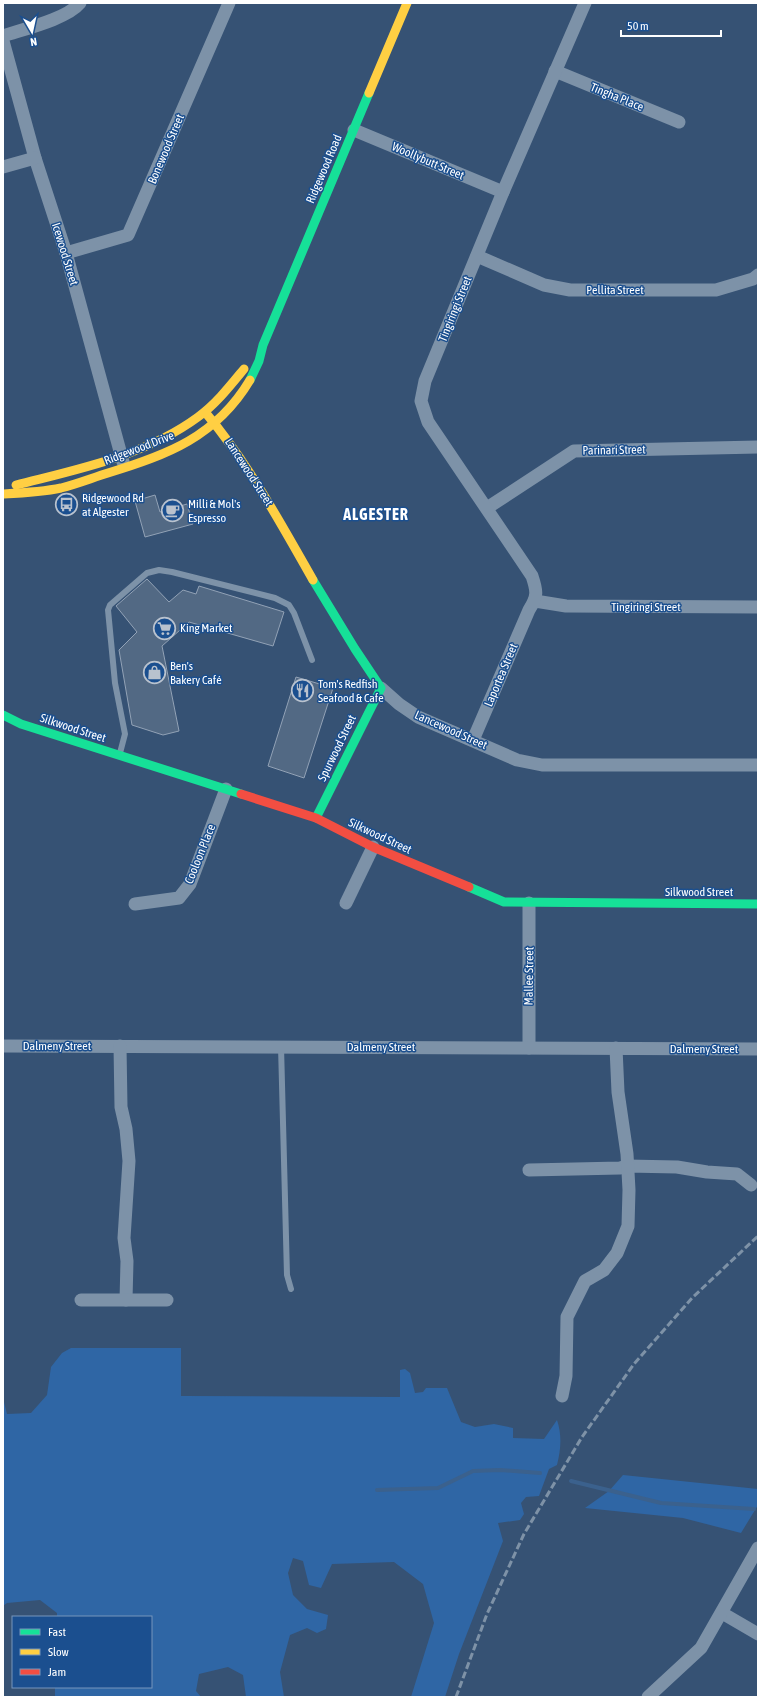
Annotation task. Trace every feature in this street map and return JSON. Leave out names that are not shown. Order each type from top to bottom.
[{"type":"street","points":[[3,36],[62,16],[75,10],[80,3]]},
{"type":"street","name":"Bonewood Street","points":[[66,253],[128,235],[229,3]]},
{"type":"street","name":"Ridgewood Road","points":[[263,345],[407,3]]},
{"type":"street","name":"Tingiringi Street","points":[[585,3],[503,192],[425,381],[421,401],[428,422],[532,576],[537,592],[532,605],[758,607]]},
{"type":"street","name":"Icewood Street","points":[[3,41],[35,158],[66,253],[123,462]]},
{"type":"street","name":"Tingha Place","points":[[555,71],[679,122]]},
{"type":"street","name":"Woollybutt Street","points":[[354,130],[503,192]]},
{"type":"street","points":[[3,167],[35,158]]},
{"type":"street","name":"Pellita Street","points":[[477,256],[544,285],[570,290],[716,290],[752,279],[758,275]]},
{"type":"street","name":"Ridgewood Drive","points":[[3,494],[56,489],[123,462],[187,426],[205,412],[232,386],[263,345]]},
{"type":"street","name":"Ridgewood Drive","points":[[3,489],[123,462],[181,446],[214,422],[228,409],[249,381],[260,359],[263,345]]},
{"type":"street","name":"Lancewood Street","points":[[205,412],[230,443],[262,491],[349,641],[381,688],[399,704],[418,716],[517,760],[542,765],[758,765]]},
{"type":"street","name":"Parinari Street","points":[[487,508],[574,451],[758,447]]},
{"type":"street","name":"Laportea Street","points":[[473,740],[532,605]]},
{"type":"street","name":"Spurwood Street","points":[[316,818],[381,688]]},
{"type":"street","name":"Silkwood Street","points":[[3,715],[22,724],[316,818],[373,847],[504,902],[758,904]]},
{"type":"street","name":"Cooloon Place","points":[[135,904],[179,898],[190,884],[226,789]]},
{"type":"street","points":[[346,903],[373,847]]},
{"type":"street","name":"Mallee Street","points":[[529,903],[529,1048]]},
{"type":"street","name":"Dalmeny Street","points":[[3,1046],[758,1049]]},
{"type":"street","points":[[120,1046],[122,1107],[129,1161],[124,1238],[127,1261],[126,1300]]},
{"type":"street","points":[[562,1396],[566,1376],[567,1317],[585,1281],[604,1270],[617,1253],[628,1226],[627,1166],[618,1092],[616,1048]]},
{"type":"street","points":[[529,1170],[620,1168],[627,1166],[676,1167],[707,1172],[737,1174],[751,1186]]},
{"type":"street","points":[[81,1300],[167,1300]]},
{"type":"street","points":[[648,1697],[701,1648],[758,1548]]},
{"type":"street","points":[[722,1612],[758,1634]]},
{"type":"lane","points":[[120,755],[125,734],[115,683],[108,610],[110,605],[147,573],[159,570],[172,572],[275,598],[288,605],[294,613],[312,660]]},
{"type":"lane","points":[[281,1046],[287,1275],[291,1289]]},
{"type":"shaded area","points":[[71,1348],[181,1348],[181,1396],[400,1397],[400,1370],[405,1369],[410,1373],[415,1393],[423,1392],[426,1388],[447,1388],[461,1422],[475,1427],[494,1424],[513,1428],[513,1438],[544,1439],[557,1420],[560,1431],[560,1442],[557,1465],[549,1469],[539,1496],[526,1497],[521,1503],[524,1514],[520,1520],[498,1523],[503,1541],[459,1654],[445,1697],[411,1697],[434,1623],[423,1584],[394,1562],[332,1564],[321,1588],[309,1585],[303,1561],[293,1558],[288,1573],[293,1595],[307,1609],[328,1615],[326,1629],[317,1633],[307,1628],[290,1635],[280,1672],[284,1697],[246,1697],[243,1675],[228,1667],[199,1674],[196,1691],[201,1697],[55,1697],[55,1688],[152,1688],[152,1616],[57,1616],[57,1613],[40,1600],[7,1603],[3,1606],[3,1398],[7,1414],[31,1413],[47,1395],[51,1367],[62,1353]]},
{"type":"shaded area","points":[[623,1475],[758,1489],[758,1505],[741,1533],[683,1518],[585,1508],[609,1491]]},
{"type":"building","points":[[155,495],[160,512],[187,504],[193,524],[145,537],[135,501]]},
{"type":"building","points":[[147,579],[169,602],[183,590],[196,594],[199,586],[284,612],[273,646],[189,622],[162,646],[179,731],[163,735],[132,725],[119,650],[137,632],[116,606]]},
{"type":"building","points":[[296,677],[333,688],[304,778],[268,766]]},
{"type":"waterway","points":[[377,1490],[438,1488],[473,1471],[500,1470],[540,1473]]},
{"type":"waterway","points":[[571,1481],[661,1503],[754,1509]]},
{"type":"railway","points":[[456,1697],[487,1614],[524,1534],[582,1437],[634,1364],[692,1298],[758,1236]]},
{"type":"traffic: fast","points":[[250,380],[259,361],[263,345],[369,93]]},
{"type":"traffic: fast","points":[[313,580],[355,649],[381,688],[316,818]]},
{"type":"traffic: fast","points":[[3,715],[21,724],[241,794]]},
{"type":"traffic: fast","points":[[469,887],[504,902],[758,904]]},
{"type":"traffic: slow","points":[[369,93],[407,3]]},
{"type":"traffic: slow","points":[[16,485],[110,460],[156,442],[178,430],[205,412],[244,369]]},
{"type":"traffic: slow","points":[[3,494],[39,491],[73,485],[170,451],[206,430],[222,416],[237,400],[250,380]]},
{"type":"traffic: slow","points":[[205,412],[221,431],[249,472],[276,515],[313,580]]},
{"type":"traffic: jam","points":[[241,794],[316,818],[373,847],[469,887]]},
{"type":"place","name":"Ridgewood Rd at Algester","points":[[66,505]]},
{"type":"place","name":"Milli & Mol's Espresso","points":[[172,511]]},
{"type":"place","name":"King Market","points":[[165,628]]},
{"type":"place","name":"Ben's Bakery Café","points":[[154,673]]},
{"type":"place","name":"Tom's Redfish Seafood & Cafe","points":[[303,691]]},
{"type":"district","name":"ALGESTER","points":[[376,514]]}]
